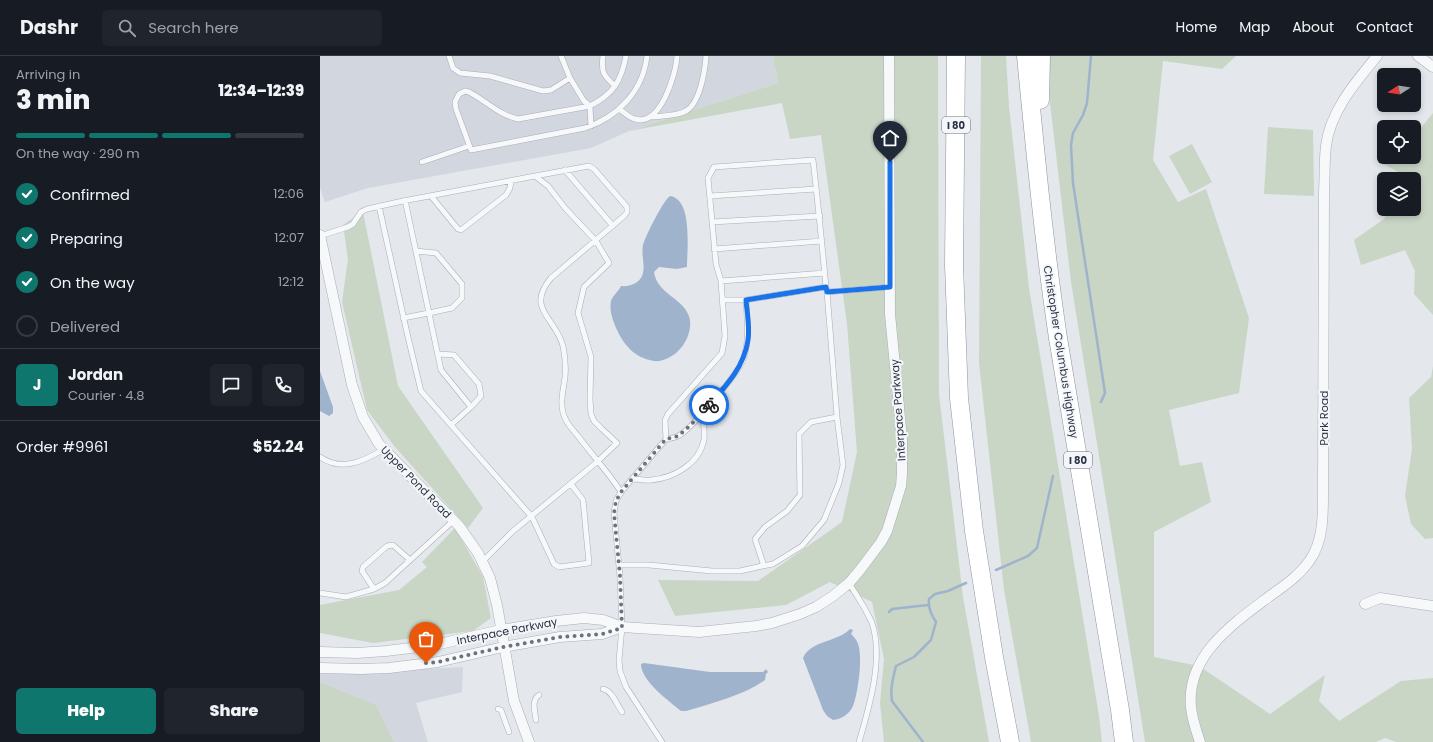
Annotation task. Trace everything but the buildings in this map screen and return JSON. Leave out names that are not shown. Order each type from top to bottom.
[{"type":"highway","points":[[947,56],[955,195]]},
{"type":"highway","name":"I 80","points":[[956,56],[954,265],[959,398],[974,531],[994,657],[1010,742]]},
{"type":"highway","name":"Christopher Columbus Highway","points":[[1026,56],[1037,178],[1058,338],[1120,710],[1124,742]]},
{"type":"highway","points":[[1037,178],[1041,56]]},
{"type":"street","name":"Interpace Parkway","points":[[320,668],[389,668],[438,662],[503,647],[560,637],[602,634],[622,628],[699,632],[756,626],[772,623],[800,614],[822,603],[849,583],[881,542],[887,531],[901,486],[902,474],[902,439],[890,314],[889,56]]},
{"type":"street","name":"Park Road","points":[[1200,742],[1191,706],[1191,692],[1201,661],[1221,634],[1303,570],[1315,551],[1320,535],[1323,489],[1324,192],[1326,145],[1329,133],[1341,104],[1349,91],[1377,56]]},
{"type":"street","points":[[1418,56],[1433,67]]},
{"type":"street","name":"Upper Pond Road","points":[[320,236],[352,385],[363,417],[379,444],[453,521],[478,553],[490,578],[497,605],[503,647],[514,701],[529,742]]},
{"type":"street","points":[[1365,604],[1380,598],[1433,606]]},
{"type":"street","name":"Interpace Parkway","points":[[320,652],[386,652],[435,645],[500,630],[584,618],[604,620],[622,628]]},
{"type":"lane","points":[[449,56],[453,68],[460,73],[490,76],[543,91],[551,90],[570,78]]},
{"type":"lane","points":[[561,56],[570,78],[584,100],[590,106],[591,126]]},
{"type":"lane","points":[[603,56],[603,73],[615,86]]},
{"type":"lane","points":[[626,56],[620,79],[610,93],[590,106],[518,119],[509,118],[469,92],[465,91],[459,94],[455,102],[456,109],[471,150],[591,126],[601,122],[630,99],[640,82],[647,56]]},
{"type":"lane","points":[[651,117],[659,109],[666,94],[674,73],[677,56]]},
{"type":"lane","points":[[619,108],[630,118],[635,120],[682,113],[688,110],[693,105],[701,85],[706,56]]},
{"type":"lane","points":[[422,162],[469,146]]},
{"type":"lane","points":[[619,565],[649,565],[740,572],[773,564],[802,546],[824,520],[839,483],[842,465],[820,216],[813,160],[714,167],[708,178],[714,249],[716,264],[721,281],[725,336],[722,353],[668,414],[665,420],[666,439]]},
{"type":"lane","points":[[320,236],[348,227],[353,224],[361,212],[366,209],[405,200],[565,170],[589,166],[594,169],[626,207],[627,212],[596,241],[551,278],[544,286],[540,305],[556,330],[563,345],[565,368],[561,403],[563,413],[567,421],[597,462],[621,492]]},
{"type":"lane","points":[[565,170],[613,226]]},
{"type":"lane","points":[[482,562],[513,531],[532,517],[597,462],[617,443],[602,429],[591,414],[591,357],[578,313],[584,287],[609,263],[596,241],[565,208],[548,186],[535,176]]},
{"type":"lane","points":[[431,196],[458,229],[462,230],[506,195],[510,188],[511,180]]},
{"type":"lane","points":[[710,196],[816,189]]},
{"type":"lane","points":[[405,200],[441,370],[471,407]]},
{"type":"lane","points":[[379,206],[403,318],[421,391],[532,517],[554,564],[559,567],[589,563],[583,500],[571,484]]},
{"type":"lane","points":[[712,222],[820,216]]},
{"type":"lane","points":[[714,249],[822,242]]},
{"type":"lane","points":[[403,318],[452,308],[462,298],[462,284],[436,253],[416,251]]},
{"type":"lane","points":[[721,281],[825,273]]},
{"type":"lane","points":[[723,300],[746,300],[826,290],[890,287]]},
{"type":"lane","points":[[662,742],[626,687],[620,671],[619,660],[622,628],[619,565],[614,513],[616,501],[621,492],[666,439],[678,436],[703,412],[726,386],[743,361],[748,339],[746,300]]},
{"type":"lane","points":[[438,354],[454,355],[479,384],[481,396],[451,425]]},
{"type":"lane","points":[[633,479],[651,480],[672,475],[687,467],[700,452],[704,440],[703,412]]},
{"type":"lane","points":[[762,566],[763,563],[755,539],[765,527],[787,511],[800,495],[799,434],[811,422],[837,417]]},
{"type":"lane","points":[[320,457],[326,461],[340,465],[351,464],[366,460],[384,449]]},
{"type":"lane","points":[[320,593],[346,597],[374,589],[385,583],[453,521]]},
{"type":"lane","points":[[374,589],[362,571],[363,567],[387,546],[392,545],[410,560]]},
{"type":"lane","points":[[849,583],[866,610],[872,624],[875,639],[876,663],[874,682],[870,704],[859,742]]},
{"type":"lane","points":[[603,689],[606,689],[609,692],[622,712]]},
{"type":"lane","points":[[536,720],[534,700],[539,695]]},
{"type":"lane","points":[[498,710],[501,710],[503,713],[509,732]]},
{"type":"shaded area","points":[[320,56],[773,56],[778,83],[629,131],[591,148],[368,188],[325,202],[320,188]]},
{"type":"shaded area","points":[[463,667],[462,692],[416,703],[428,742],[394,742],[376,705],[320,682],[320,674]]},
{"type":"green space","points":[[773,56],[938,56],[939,394],[963,597],[989,742],[884,742],[880,703],[884,659],[872,602],[830,582],[786,605],[675,616],[658,580],[758,581],[842,522],[857,452],[847,324],[821,135],[790,139],[782,103],[629,131],[778,83]]},
{"type":"green space","points":[[981,56],[1006,56],[1009,107],[1029,288],[1102,742],[1031,742],[1004,590],[979,363]]},
{"type":"green space","points":[[1048,56],[1236,56],[1222,69],[1163,61],[1153,160],[1178,202],[1206,189],[1249,318],[1239,393],[1169,410],[1180,466],[1202,462],[1211,502],[1154,532],[1154,657],[1199,666],[1270,714],[1325,675],[1319,701],[1339,721],[1401,681],[1433,678],[1433,742],[1396,742],[1385,738],[1376,742],[1145,742],[1071,282],[1050,103]]},
{"type":"green space","points":[[1433,113],[1433,315],[1414,294],[1415,271],[1405,250],[1361,265],[1354,240],[1384,219],[1386,216],[1421,216],[1421,172],[1398,172],[1384,164],[1421,164],[1421,128]]},
{"type":"green space","points":[[1268,127],[1313,130],[1314,196],[1264,194]]},
{"type":"green space","points":[[1192,144],[1212,182],[1190,194],[1169,156]]},
{"type":"green space","points":[[362,207],[398,386],[483,508],[468,528],[395,447],[367,410],[342,302],[348,259],[343,225],[356,216]]},
{"type":"green space","points":[[1433,366],[1433,538],[1425,539],[1411,524],[1405,496],[1412,449],[1409,398],[1431,377]]},
{"type":"green space","points":[[455,528],[483,577],[491,618],[473,631],[373,643],[320,633],[320,605],[399,590],[427,567],[422,562]]},
{"type":"green space","points":[[320,682],[376,705],[394,742],[320,742]]},
{"type":"water","points":[[670,196],[677,199],[682,206],[685,215],[688,238],[687,267],[677,269],[659,267],[654,272],[656,280],[660,286],[683,306],[690,320],[690,327],[686,340],[678,351],[666,359],[654,361],[638,355],[625,344],[614,323],[611,312],[611,301],[621,286],[635,284],[642,276],[644,241],[659,211]]},
{"type":"water","points":[[320,371],[333,407],[333,413],[329,416],[320,411]]},
{"type":"water","points":[[850,629],[853,630],[851,634],[857,641],[860,657],[857,693],[853,706],[849,712],[842,718],[833,720],[827,716],[823,710],[803,658],[807,652],[818,644],[839,636]]},
{"type":"water","points":[[644,663],[710,672],[763,672],[766,669],[768,672],[765,680],[737,695],[686,711],[681,711],[650,684],[642,670],[641,664]]},
{"type":"waterway","points":[[1091,56],[1087,103],[1083,115],[1073,133],[1071,145],[1073,183],[1105,393],[1101,402]]},
{"type":"waterway","points":[[996,570],[1028,556],[1037,548],[1053,476]]},
{"type":"waterway","points":[[923,742],[892,701],[893,679],[896,666],[914,657],[931,640],[936,622],[930,611],[929,599],[935,594],[948,591],[966,583]]},
{"type":"waterway","points":[[889,612],[892,609],[928,605]]},
{"type":"way so far","points":[[426,663],[438,662],[503,647],[560,637],[602,634],[622,628],[620,576],[614,513],[616,501],[621,492],[666,439],[678,436],[691,425],[709,405]]},
{"type":"route","points":[[709,405],[726,386],[743,361],[748,339],[746,300],[826,287],[827,292],[890,287],[890,162]]}]
